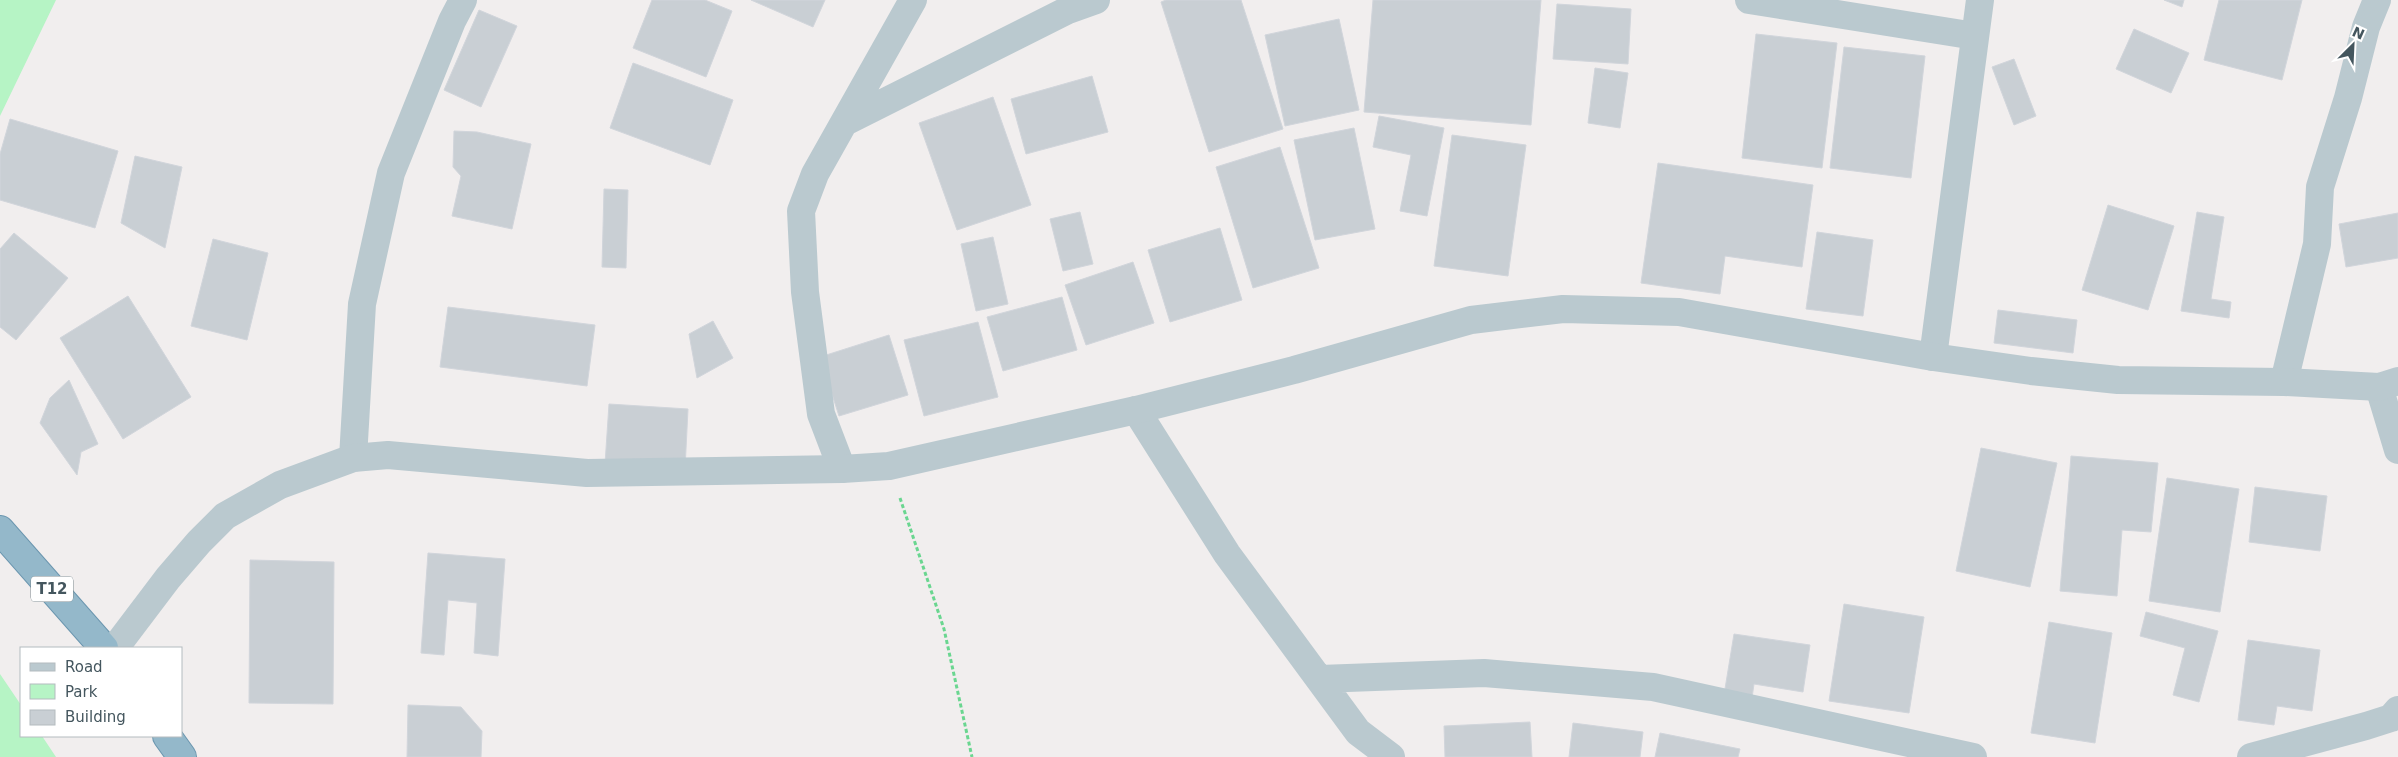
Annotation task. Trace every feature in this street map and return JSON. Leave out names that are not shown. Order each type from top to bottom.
[{"type":"highway","name":"T12","points":[[0,530],[103,647]]},
{"type":"highway","points":[[168,737],[182,757]]},
{"type":"street","points":[[353,458],[362,304],[390,173],[452,21],[463,0]]},
{"type":"street","points":[[842,469],[821,414],[804,292],[801,211],[815,174],[913,0]]},
{"type":"street","points":[[845,122],[1068,10],[1096,0]]},
{"type":"street","points":[[1749,0],[1975,36]]},
{"type":"street","points":[[1933,357],[1980,0]]},
{"type":"street","points":[[2284,382],[2317,244],[2320,187],[2348,98],[2366,27],[2377,0]]},
{"type":"street","points":[[116,647],[198,542],[225,516],[280,485],[353,458],[388,455],[587,473],[842,469],[889,466],[1136,410],[1294,370],[1471,320],[1563,309],[1679,312],[1933,357],[2031,371],[2118,380],[2389,384],[2398,450]]},
{"type":"street","points":[[1136,410],[1227,554],[1358,732],[1391,757]]},
{"type":"street","points":[[1320,679],[1484,673],[1653,687],[1973,757]]},
{"type":"street","points":[[2251,757],[2366,726],[2391,718],[2398,710]]},
{"type":"path","points":[[889,466],[944,629],[972,757]]},
{"type":"green space","points":[[0,0],[56,0],[0,116]]},
{"type":"green space","points":[[0,674],[20,704],[20,737],[43,737],[56,757],[0,757]]},
{"type":"building","points":[[652,0],[705,0],[732,11],[706,77],[633,48]]},
{"type":"building","points":[[751,0],[825,0],[813,27]]},
{"type":"building","points":[[1166,0],[1241,0],[1283,129],[1209,152],[1161,2]]},
{"type":"building","points":[[1373,0],[1541,0],[1531,125],[1364,112]]},
{"type":"building","points":[[2164,0],[2184,0],[2182,7]]},
{"type":"building","points":[[2219,0],[2302,0],[2282,80],[2204,60]]},
{"type":"building","points":[[1557,4],[1631,9],[1628,64],[1553,59]]},
{"type":"building","points":[[479,10],[517,26],[481,107],[444,90]]},
{"type":"building","points":[[1339,19],[1359,110],[1285,126],[1265,35]]},
{"type":"building","points":[[2134,29],[2189,53],[2171,93],[2116,69]]},
{"type":"building","points":[[1756,34],[1837,43],[1822,168],[1742,158]]},
{"type":"building","points":[[1844,47],[1925,56],[1911,178],[1830,168]]},
{"type":"building","points":[[2014,59],[2036,116],[2014,125],[1992,67]]},
{"type":"building","points":[[633,63],[733,100],[710,165],[610,128]]},
{"type":"building","points":[[1595,68],[1628,73],[1620,128],[1588,123]]},
{"type":"building","points":[[1092,76],[1108,132],[1026,154],[1011,99]]},
{"type":"building","points":[[993,97],[1031,205],[957,230],[919,123]]},
{"type":"building","points":[[1379,116],[1444,128],[1427,216],[1400,211],[1411,155],[1373,147]]},
{"type":"building","points":[[10,119],[118,151],[95,228],[0,200],[0,154]]},
{"type":"building","points":[[1354,128],[1375,229],[1315,240],[1294,140]]},
{"type":"building","points":[[454,131],[477,132],[531,144],[512,229],[452,216],[461,176],[453,167]]},
{"type":"building","points":[[1452,135],[1526,145],[1508,276],[1434,266]]},
{"type":"building","points":[[1280,147],[1319,268],[1253,288],[1216,167]]},
{"type":"building","points":[[135,156],[182,167],[165,248],[121,223]]},
{"type":"building","points":[[1658,163],[1813,185],[1802,267],[1725,256],[1720,294],[1641,283]]},
{"type":"building","points":[[604,189],[628,190],[626,268],[602,267]]},
{"type":"building","points":[[2108,205],[2174,226],[2148,310],[2082,290]]},
{"type":"building","points":[[1080,212],[1093,264],[1063,271],[1050,219]]},
{"type":"building","points":[[2197,212],[2224,217],[2211,299],[2231,302],[2229,318],[2181,311]]},
{"type":"building","points":[[2398,213],[2398,258],[2346,267],[2339,224]]},
{"type":"building","points":[[1220,228],[1242,300],[1170,322],[1148,250]]},
{"type":"building","points":[[1817,232],[1873,240],[1863,316],[1806,309]]},
{"type":"building","points":[[14,233],[68,278],[16,340],[0,327],[0,249]]},
{"type":"building","points":[[993,237],[1008,304],[976,311],[961,244]]},
{"type":"building","points":[[213,239],[268,253],[247,340],[191,326]]},
{"type":"building","points":[[1133,262],[1154,323],[1086,345],[1065,285]]},
{"type":"building","points":[[128,296],[191,397],[123,439],[60,338]]},
{"type":"building","points":[[1062,297],[1077,350],[1003,371],[987,317]]},
{"type":"building","points":[[448,307],[595,325],[587,386],[440,367]]},
{"type":"building","points":[[1998,310],[2077,320],[2073,353],[1994,343]]},
{"type":"building","points":[[713,321],[733,358],[697,378],[689,334]]},
{"type":"building","points":[[978,322],[998,397],[924,416],[904,340]]},
{"type":"building","points":[[889,335],[908,395],[839,416],[820,357]]},
{"type":"building","points":[[69,380],[98,444],[81,452],[77,475],[40,423],[50,398]]},
{"type":"building","points":[[609,404],[688,409],[685,469],[605,464]]},
{"type":"building","points":[[1981,448],[2057,463],[2030,587],[1956,571]]},
{"type":"building","points":[[2071,456],[2158,463],[2151,532],[2122,530],[2117,596],[2060,591]]},
{"type":"building","points":[[2167,478],[2239,489],[2220,612],[2149,601]]},
{"type":"building","points":[[2255,487],[2327,496],[2320,551],[2249,542]]},
{"type":"building","points":[[428,553],[505,559],[498,656],[474,653],[477,603],[448,600],[444,655],[421,653]]},
{"type":"building","points":[[250,560],[334,562],[333,704],[249,703]]},
{"type":"building","points":[[1844,604],[1924,617],[1909,713],[1829,701]]},
{"type":"building","points":[[2146,612],[2218,631],[2199,702],[2173,695],[2185,648],[2140,636]]},
{"type":"building","points":[[2049,622],[2112,633],[2095,743],[2031,733]]},
{"type":"building","points":[[1734,634],[1810,645],[1803,692],[1754,684],[1751,705],[1723,701]]},
{"type":"building","points":[[2248,640],[2320,650],[2312,711],[2277,706],[2274,725],[2238,720]]},
{"type":"building","points":[[408,705],[461,707],[482,731],[481,757],[407,757]]},
{"type":"building","points":[[1530,722],[1532,757],[1445,757],[1444,726]]},
{"type":"building","points":[[1573,723],[1643,732],[1640,757],[1569,757]]},
{"type":"building","points":[[1660,733],[1740,749],[1738,757],[1655,757]]}]
